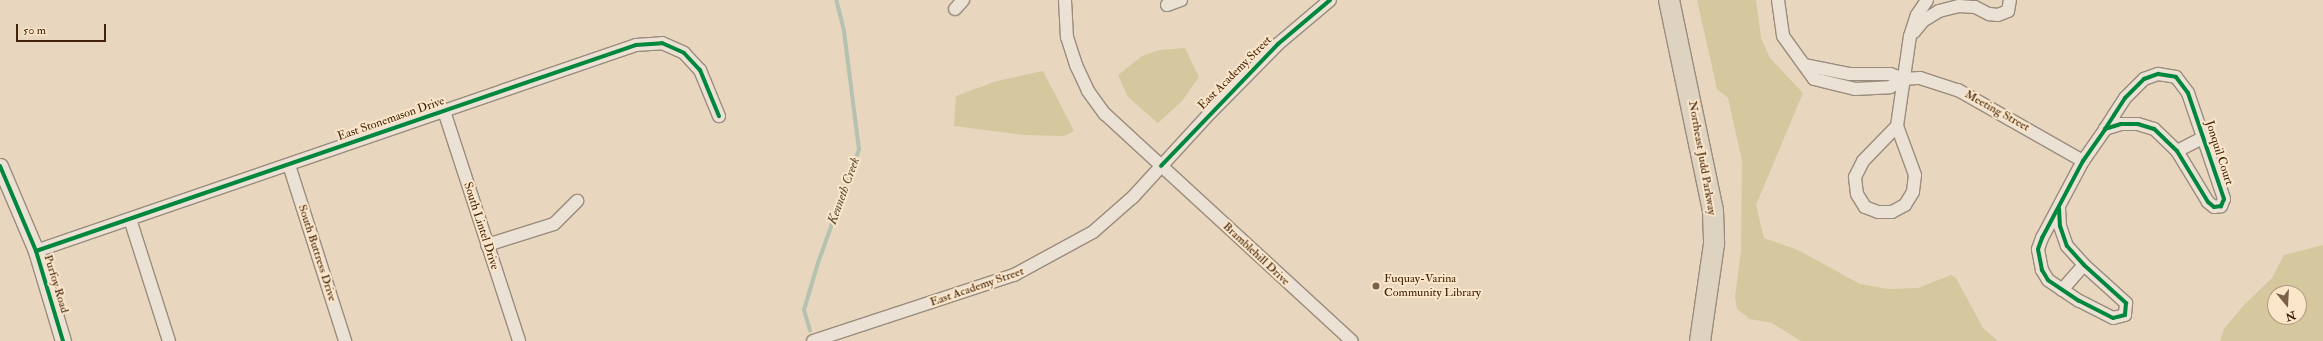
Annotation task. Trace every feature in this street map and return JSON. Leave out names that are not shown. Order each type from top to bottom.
[{"type":"highway","name":"Northeast Judd Parkway","points":[[1669,0],[1713,211],[1714,244],[1700,341]]},
{"type":"street","name":"Bramblehill Drive","points":[[1065,0],[1065,24],[1071,51],[1088,90],[1114,124],[1352,341]]},
{"type":"street","points":[[1167,5],[1180,0]]},
{"type":"street","name":"East Academy Street","points":[[813,341],[1014,276],[1043,262],[1093,232],[1133,197],[1160,166],[1272,50],[1330,0]]},
{"type":"street","name":"Meeting Street","points":[[1778,0],[1783,36],[1804,65],[1820,66],[1850,74],[1890,74],[1904,79],[1920,78],[1958,90],[2083,161]]},
{"type":"street","points":[[1896,126],[1863,161],[1855,177],[1857,194],[1865,207],[1878,212],[1892,212],[1905,205],[1913,192],[1915,175],[1896,126],[1910,36],[1917,15],[1927,0]]},
{"type":"street","points":[[1910,36],[1923,21],[1939,11],[1959,6],[1975,7],[1989,14],[1998,15],[2008,11],[2010,0]]},
{"type":"street","name":"East Stonemason Drive","points":[[36,251],[636,45],[662,43],[674,47],[694,62],[705,79],[719,116]]},
{"type":"street","name":"Jonquil Court","points":[[2084,265],[2126,303],[2125,315],[2113,318],[2062,290],[2048,280],[2038,260],[2042,238],[2083,161],[2104,129],[2133,88],[2144,79],[2158,74],[2168,74],[2176,77],[2183,84],[2204,137],[2224,199],[2221,206],[2214,207],[2208,202],[2177,151],[2154,129],[2138,124],[2121,124],[2104,129]]},
{"type":"street","name":"South Lintel Drive","points":[[444,111],[519,341]]},
{"type":"street","points":[[2177,151],[2204,137]]},
{"type":"street","name":"South Buttress Drive","points":[[289,165],[345,341]]},
{"type":"street","name":"Purfoy Road","points":[[0,166],[36,251],[63,341]]},
{"type":"street","points":[[487,245],[554,224],[577,202]]},
{"type":"street","points":[[2059,208],[2063,236],[2067,246],[2084,265],[2062,290]]},
{"type":"street","points":[[130,219],[169,341]]},
{"type":"shaded area","points":[[1697,0],[1756,0],[1761,38],[1770,58],[1803,93],[1756,205],[1764,238],[1798,250],[1860,284],[1888,289],[1918,288],[1951,275],[1956,278],[1983,328],[1998,341],[1801,341],[1772,323],[1750,319],[1737,309],[1735,297],[1741,251],[1742,160],[1728,98],[1717,89]]},
{"type":"shaded area","points":[[1185,48],[1199,77],[1182,101],[1158,123],[1128,97],[1118,75],[1142,56],[1160,50]]},
{"type":"shaded area","points":[[1043,71],[1074,131],[1064,136],[1023,135],[954,126],[956,96],[997,81]]},
{"type":"shaded area","points":[[2323,245],[2323,341],[2220,341],[2224,329],[2244,305],[2272,278],[2284,255]]},
{"type":"waterway","name":"Kenneth Creek","points":[[810,331],[804,310],[818,263],[859,150],[844,31],[836,0]]},
{"type":"cycle path","points":[[1161,166],[1278,44],[1330,0]]},
{"type":"cycle path","points":[[36,251],[636,45],[662,43],[684,53],[700,70],[719,116]]},
{"type":"cycle path","points":[[2059,208],[2060,226],[2067,246],[2084,265],[2126,303],[2125,315],[2113,318],[2079,301],[2048,280],[2042,270],[2038,249],[2042,238],[2083,161],[2125,98],[2144,79],[2158,74],[2176,77],[2188,93],[2224,199],[2221,206],[2214,207],[2208,202],[2177,151],[2154,129],[2138,124],[2121,124],[2105,129]]},
{"type":"cycle path","points":[[0,166],[36,251],[63,341]]},
{"type":"place","name":"Fuquay-Varina Community Library","points":[[1376,286]]}]
